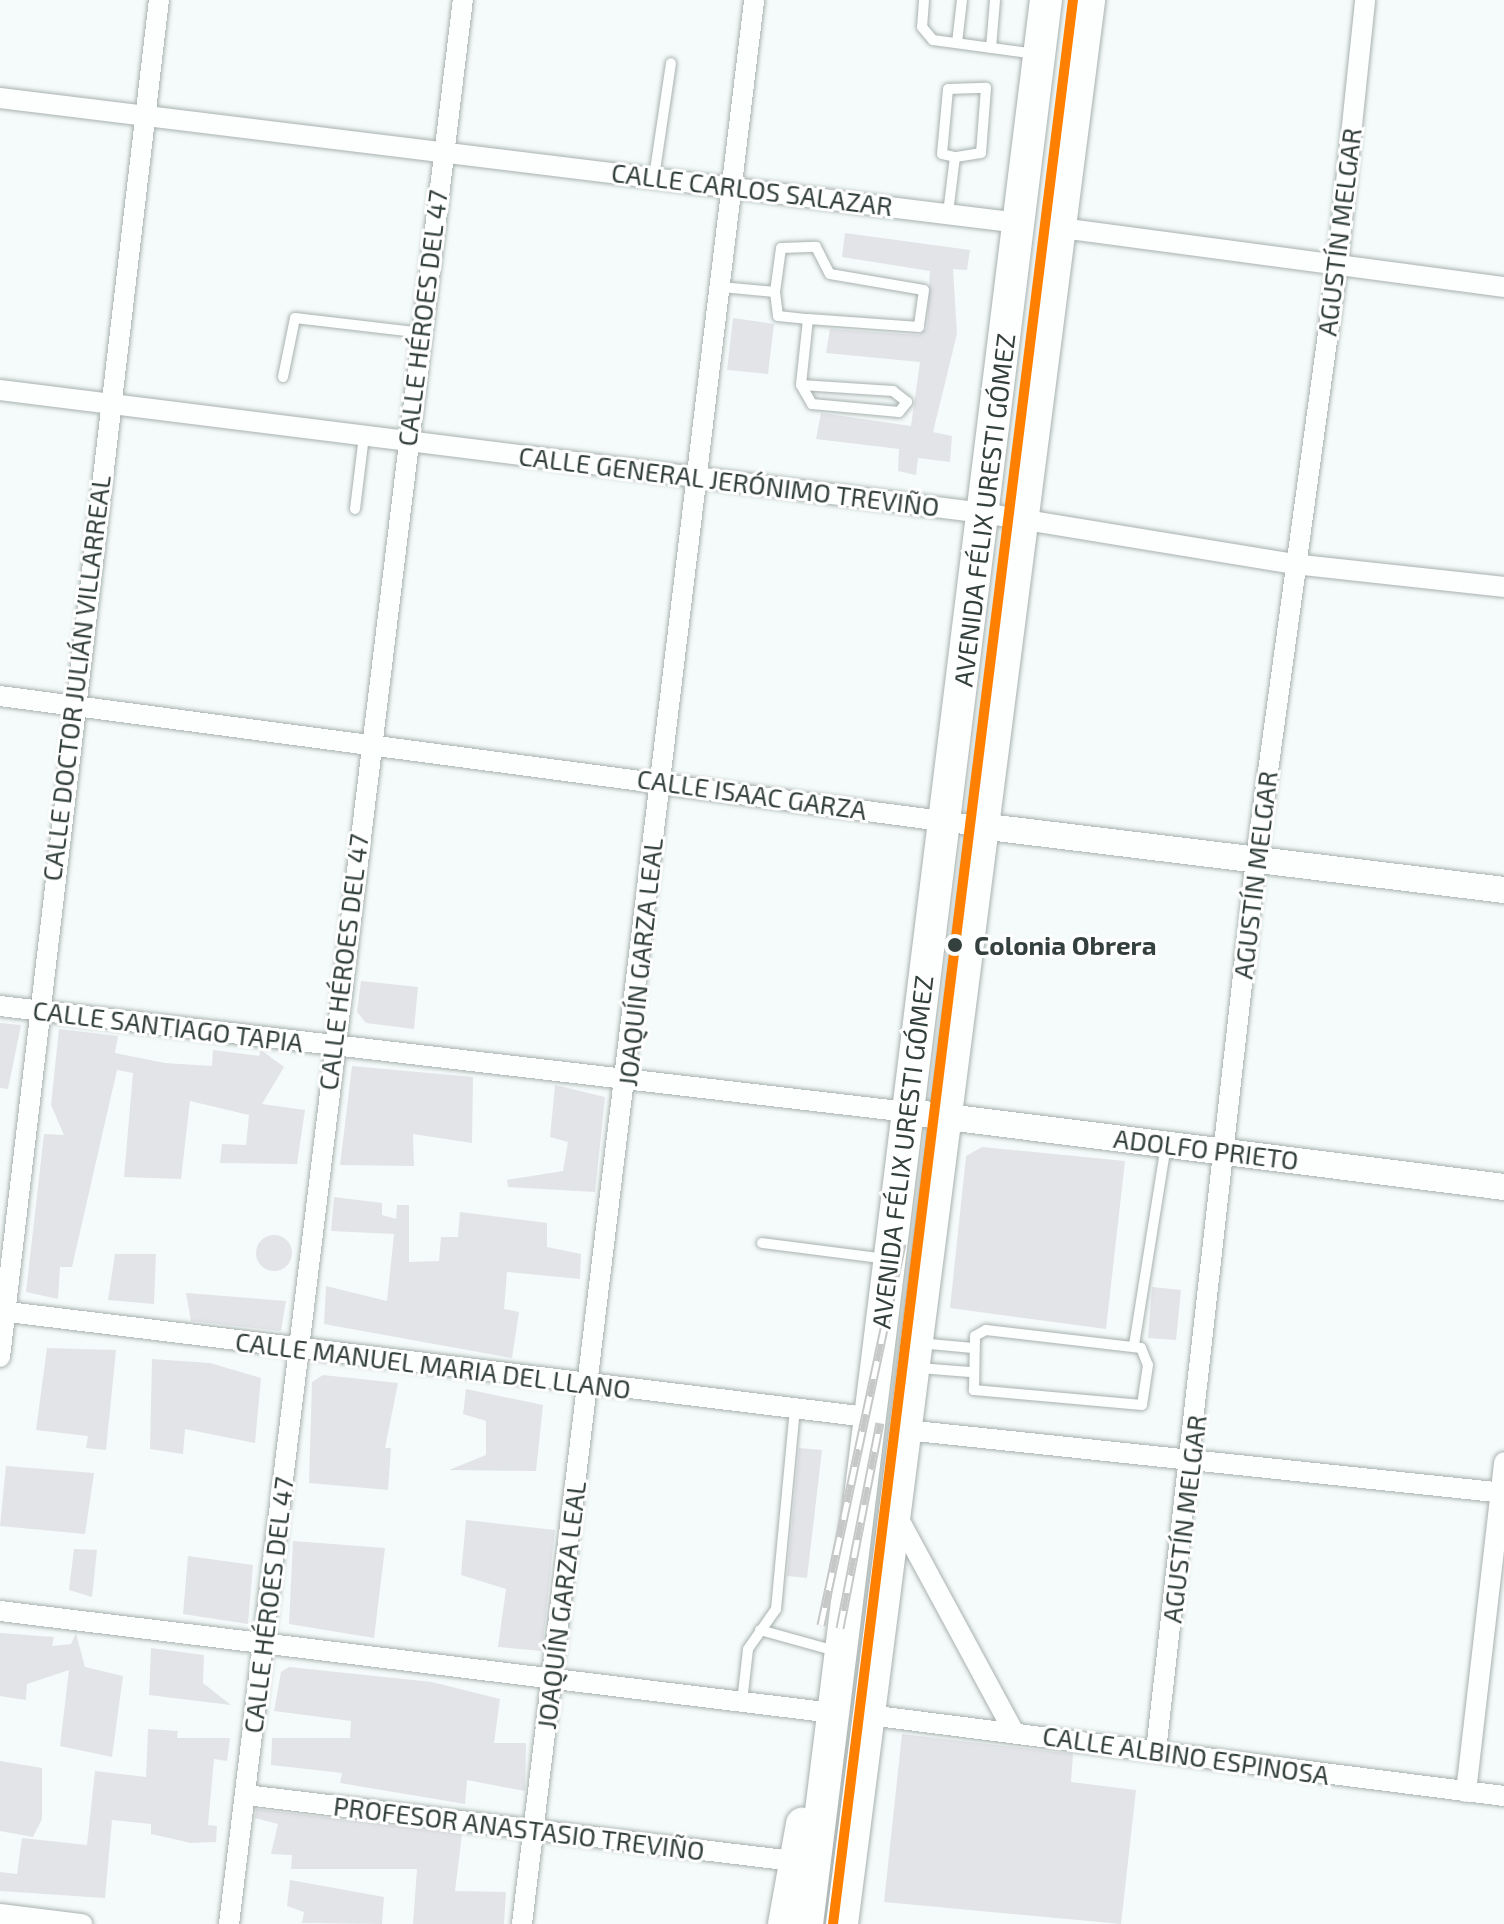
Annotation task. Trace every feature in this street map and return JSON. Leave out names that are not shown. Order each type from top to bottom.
[{"type":"main road","name":"AVENIDA FÉLIX URESTI GÓMEZ","points":[[800,1921],[823,1800],[867,1417],[908,1112],[1046,0]]},
{"type":"main road","name":"AVENIDA FÉLIX URESTI GÓMEZ","points":[[842,1924],[947,1118],[980,826],[1089,0]]},
{"type":"main road","points":[[800,1921],[793,1861],[803,1823],[823,1800]]},
{"type":"main road","points":[[857,1802],[869,1838],[861,1924]]},
{"type":"street","name":"CALLE DOCTOR JULIÁN VILLARREAL","points":[[0,1357],[72,703],[159,0]]},
{"type":"street","name":"CALLE HÉROES DEL 47","points":[[229,1924],[333,1045],[423,333],[441,153],[463,0]]},
{"type":"street","name":"JOAQUÍN GARZA LEAL","points":[[522,1924],[629,1076],[658,780],[754,0]]},
{"type":"street","name":"AGUSTÍN MELGAR","points":[[1156,1751],[1192,1463],[1256,859],[1293,564],[1337,268],[1365,0]]},
{"type":"street","name":"CALLE CARLOS SALAZAR","points":[[0,98],[948,213],[1337,268],[1504,287]]},
{"type":"street","name":"CALLE GENERAL JERÓNIMO TREVIÑO","points":[[0,390],[109,401],[407,442],[1022,518],[1293,564],[1504,587]]},
{"type":"street","name":"CALLE ISAAC GARZA","points":[[0,696],[658,780],[980,826],[1504,890]]},
{"type":"street","name":"CALLE SANTIAGO TAPIA","points":[[0,1006],[629,1076],[908,1112]]},
{"type":"street","name":"ADOLFO PRIETO","points":[[908,1112],[1504,1187]]},
{"type":"street","name":"CALLE MANUEL MARIA DEL LLANO","points":[[3,1312],[867,1417]]},
{"type":"street","points":[[906,1430],[1192,1463],[1502,1493]]},
{"type":"street","points":[[1466,1792],[1504,1462]]},
{"type":"street","points":[[895,1513],[1014,1732]]},
{"type":"street","points":[[0,1611],[833,1713]]},
{"type":"street","name":"CALLE ALBINO ESPINOSA","points":[[869,1715],[1504,1796]]},
{"type":"street","name":"PROFESOR ANASTASIO TREVIÑO","points":[[246,1795],[793,1861]]},
{"type":"street","points":[[0,1914],[82,1924]]},
{"type":"lane","points":[[924,0],[925,35],[957,43],[1038,54]]},
{"type":"lane","points":[[957,43],[962,0]]},
{"type":"lane","points":[[991,48],[995,0]]},
{"type":"lane","points":[[654,177],[671,63]]},
{"type":"lane","points":[[986,88],[981,153],[955,157],[942,154],[948,89],[986,88]]},
{"type":"lane","points":[[948,213],[955,157]]},
{"type":"lane","points":[[793,248],[823,251],[837,277],[924,290],[919,327],[778,316],[775,292],[778,252],[793,248]]},
{"type":"lane","points":[[721,287],[775,292]]},
{"type":"lane","points":[[283,377],[295,318],[423,333]]},
{"type":"lane","points":[[801,385],[893,391],[907,402],[899,412],[818,406],[801,385],[808,319]]},
{"type":"lane","points":[[355,509],[364,436]]},
{"type":"lane","points":[[1134,1345],[986,1330],[975,1336],[971,1387],[982,1393],[1134,1408],[1142,1405],[1148,1365],[1134,1345],[1166,1143]]},
{"type":"lane","points":[[762,1243],[888,1259]]},
{"type":"lane","points":[[915,1355],[973,1348]]},
{"type":"lane","points":[[915,1355],[970,1372]]},
{"type":"lane","points":[[742,1702],[748,1649],[776,1609],[795,1409]]},
{"type":"lane","points":[[760,1630],[840,1652]]},
{"type":"building","points":[[845,233],[970,250],[967,270],[953,269],[957,334],[933,432],[952,436],[950,462],[918,458],[916,475],[898,471],[899,449],[816,439],[821,413],[911,426],[920,362],[826,353],[830,329],[918,335],[927,328],[930,271],[842,257]]},
{"type":"building","points":[[733,318],[774,324],[768,374],[727,370]]},
{"type":"building","points":[[361,981],[418,987],[414,1029],[366,1023],[357,1012]]},
{"type":"building","points":[[0,1023],[21,1025],[8,1089],[0,1088]]},
{"type":"building","points":[[59,1029],[118,1036],[115,1053],[165,1063],[212,1066],[213,1050],[259,1056],[261,1050],[284,1067],[262,1104],[305,1110],[297,1164],[220,1163],[222,1144],[246,1145],[249,1115],[190,1101],[181,1179],[124,1177],[133,1073],[117,1070],[72,1267],[60,1267],[58,1299],[26,1292],[44,1134],[64,1135],[51,1105]]},
{"type":"building","points":[[352,1066],[473,1077],[472,1143],[413,1134],[414,1166],[340,1165]]},
{"type":"building","points":[[555,1085],[605,1097],[595,1192],[508,1187],[507,1180],[563,1171],[568,1142],[550,1137]]},
{"type":"building","points":[[982,1147],[1125,1161],[1106,1329],[950,1308],[966,1156]]},
{"type":"building","points":[[334,1197],[382,1203],[382,1215],[396,1219],[397,1205],[409,1205],[409,1262],[439,1261],[441,1237],[458,1237],[460,1212],[547,1223],[547,1247],[581,1254],[580,1279],[507,1272],[504,1309],[519,1312],[512,1358],[324,1324],[326,1286],[387,1301],[394,1234],[331,1231]]},
{"type":"building","points":[[274,1235],[286,1241],[292,1253],[286,1265],[274,1271],[262,1265],[256,1253],[262,1241]]},
{"type":"building","points":[[115,1254],[156,1254],[154,1304],[108,1300]]},
{"type":"building","points":[[1152,1287],[1181,1290],[1176,1340],[1148,1338]]},
{"type":"building","points":[[186,1293],[286,1301],[281,1331],[191,1321]]},
{"type":"building","points":[[47,1348],[116,1350],[106,1450],[86,1448],[88,1436],[36,1430]]},
{"type":"building","points":[[152,1359],[210,1363],[261,1378],[255,1443],[185,1429],[183,1454],[150,1449]]},
{"type":"building","points":[[323,1375],[398,1383],[385,1448],[391,1448],[388,1490],[309,1483],[312,1382]]},
{"type":"building","points":[[466,1389],[543,1405],[536,1471],[449,1470],[486,1455],[486,1421],[463,1414]]},
{"type":"building","points":[[799,1448],[822,1450],[807,1578],[787,1576]]},
{"type":"building","points":[[6,1466],[94,1473],[85,1534],[0,1526]]},
{"type":"building","points":[[466,1520],[555,1530],[542,1651],[498,1647],[506,1589],[461,1575]]},
{"type":"building","points":[[293,1541],[385,1548],[374,1638],[289,1624]]},
{"type":"building","points":[[74,1549],[97,1550],[92,1597],[69,1590]]},
{"type":"building","points":[[188,1556],[253,1565],[248,1624],[183,1614]]},
{"type":"building","points":[[0,1633],[54,1637],[52,1646],[71,1644],[76,1633],[85,1667],[123,1676],[112,1757],[60,1746],[69,1670],[27,1684],[26,1700],[0,1696]]},
{"type":"building","points":[[151,1648],[204,1655],[203,1683],[231,1705],[149,1695]]},
{"type":"building","points":[[289,1667],[432,1682],[500,1699],[494,1743],[526,1743],[525,1791],[467,1780],[465,1804],[340,1783],[342,1773],[271,1765],[272,1738],[350,1738],[351,1721],[274,1711],[281,1672]]},
{"type":"building","points":[[148,1729],[178,1731],[177,1738],[230,1738],[227,1761],[214,1759],[208,1825],[217,1826],[216,1842],[191,1843],[151,1834],[151,1824],[112,1820],[105,1898],[0,1891],[0,1872],[17,1874],[22,1838],[87,1845],[95,1771],[146,1777]]},
{"type":"building","points":[[902,1734],[1073,1754],[1071,1782],[1136,1790],[1121,1924],[884,1902]]},
{"type":"building","points":[[0,1761],[42,1768],[42,1819],[33,1837],[0,1831]]},
{"type":"building","points":[[256,1809],[462,1834],[455,1891],[506,1892],[504,1924],[413,1924],[417,1869],[291,1869],[292,1855],[271,1854],[278,1824],[255,1818]]},
{"type":"building","points":[[290,1880],[384,1897],[382,1924],[302,1923],[304,1912],[287,1906]]},
{"type":"railway","points":[[821,1625],[902,1244]]},
{"type":"railway","points":[[840,1628],[880,1423]]},
{"type":"transit line","points":[[833,1924],[1073,0]]},
{"type":"place","name":"Colonia Obrera","points":[[955,945]]}]
